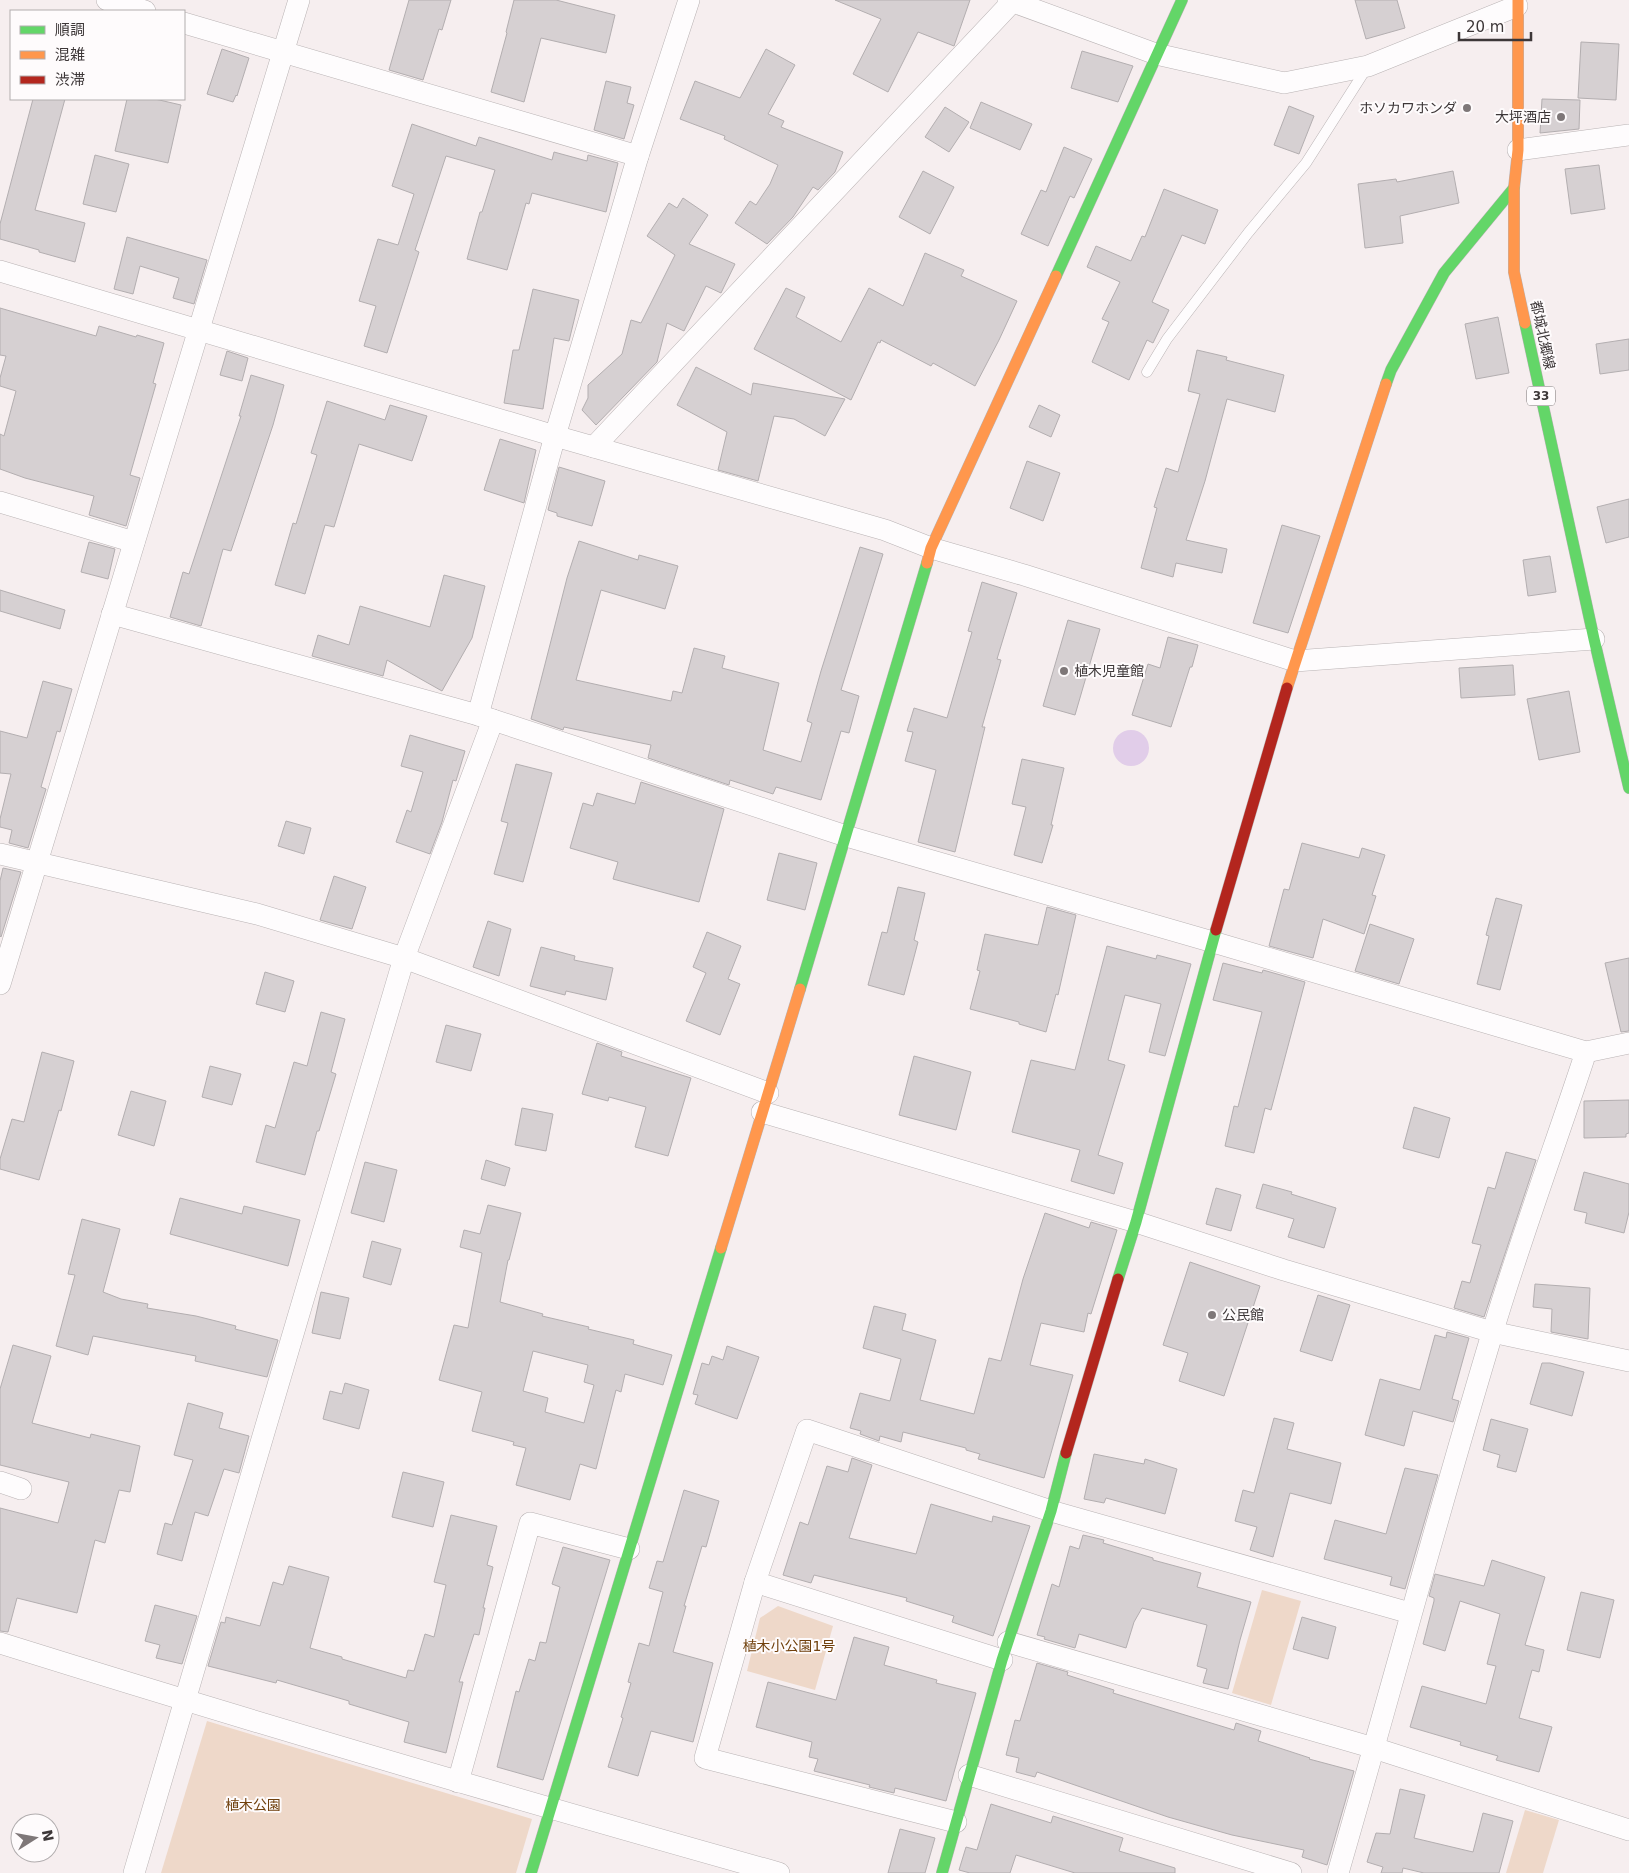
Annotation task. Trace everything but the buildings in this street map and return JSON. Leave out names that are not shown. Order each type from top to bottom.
[{"type":"street","points":[[107,0],[142,10]]},
{"type":"street","points":[[0,984],[3,962],[36,863],[298,0]]},
{"type":"street","points":[[134,1873],[404,958],[485,717],[556,436],[638,156],[689,0]]},
{"type":"street","points":[[531,1873],[846,836],[931,548],[1182,0]]},
{"type":"street","points":[[594,447],[1010,1],[1156,54],[1284,83],[1368,66],[1517,3]]},
{"type":"street","name":"都城北郷線","points":[[1517,3],[1518,150],[1514,188],[1514,272],[1594,639],[1629,788]]},
{"type":"street","points":[[185,23],[638,156]]},
{"type":"street","points":[[1518,150],[1629,135]]},
{"type":"street","points":[[942,1873],[1005,1651],[1051,1511],[1074,1424],[1136,1222],[1213,942],[1295,661],[1391,370],[1444,273],[1514,188]]},
{"type":"street","points":[[0,271],[556,436],[885,530],[931,548],[1024,574],[1295,661],[1594,639]]},
{"type":"street","points":[[0,502],[134,542]]},
{"type":"street","points":[[112,614],[485,717],[846,836],[1586,1052],[1629,1043]]},
{"type":"street","points":[[0,854],[257,914],[404,958],[765,1102],[1284,1270],[1492,1332],[1629,1361]]},
{"type":"street","points":[[1338,1873],[1410,1613],[1492,1332],[1586,1052]]},
{"type":"street","points":[[956,1822],[704,1758],[755,1582],[807,1430],[1051,1511],[1410,1613]]},
{"type":"street","points":[[0,1482],[21,1489]]},
{"type":"street","points":[[458,1782],[530,1523],[629,1549]]},
{"type":"street","points":[[755,1582],[1005,1651],[1374,1748],[1629,1830]]},
{"type":"street","points":[[0,1644],[458,1782],[779,1873]]},
{"type":"street","points":[[969,1775],[1291,1873]]},
{"type":"lane","points":[[1147,372],[1167,339],[1248,233],[1306,163],[1368,66]]},
{"type":"green space","points":[[1262,1590],[1301,1601],[1271,1705],[1232,1693]]},
{"type":"green space","name":"植木小公園1号","points":[[778,1606],[833,1626],[815,1690],[747,1671],[760,1618]]},
{"type":"green space","name":"植木公園","points":[[207,1721],[532,1819],[516,1873],[161,1873]]},
{"type":"green space","points":[[1525,1810],[1559,1820],[1543,1873],[1506,1873]]},
{"type":"shaded area","points":[[1131,730],[1138,731],[1144,735],[1148,741],[1148,755],[1144,761],[1138,765],[1131,766],[1124,765],[1118,761],[1114,755],[1113,748],[1114,741],[1118,735],[1124,731]]},
{"type":"traffic: fast","points":[[1056,276],[1182,0]]},
{"type":"traffic: fast","points":[[1386,384],[1391,370],[1444,273],[1514,188]]},
{"type":"traffic: fast","points":[[1525,323],[1594,639],[1629,788]]},
{"type":"traffic: fast","points":[[800,989],[927,563]]},
{"type":"traffic: fast","points":[[1118,1279],[1136,1222],[1216,930]]},
{"type":"traffic: fast","points":[[531,1873],[721,1248]]},
{"type":"traffic: fast","points":[[942,1873],[1002,1660],[1051,1511],[1066,1453]]},
{"type":"traffic: slow","points":[[1518,0],[1518,150],[1514,188],[1514,272],[1525,323]]},
{"type":"traffic: slow","points":[[927,563],[931,548],[1056,276]]},
{"type":"traffic: slow","points":[[1287,688],[1386,384]]},
{"type":"traffic: slow","points":[[721,1248],[800,989]]},
{"type":"traffic: jam","points":[[1216,930],[1287,688]]},
{"type":"traffic: jam","points":[[1066,1453],[1118,1279]]},
{"type":"place","name":"ホソカワホンダ","points":[[1467,108]]},
{"type":"place","name":"大坪酒店","points":[[1561,117]]},
{"type":"place","name":"植木児童館","points":[[1064,671]]},
{"type":"place","name":"公民館","points":[[1212,1315]]}]
